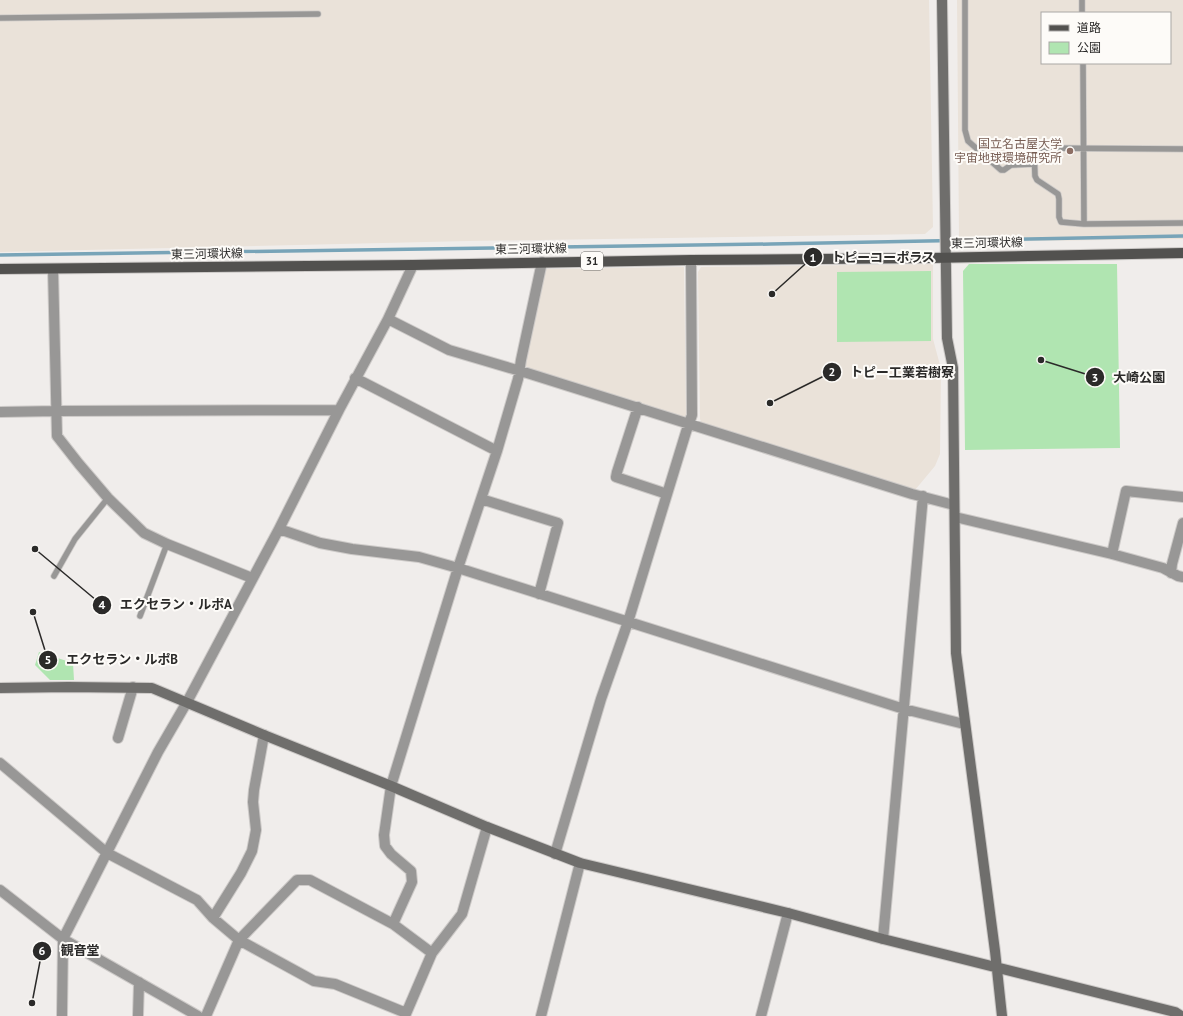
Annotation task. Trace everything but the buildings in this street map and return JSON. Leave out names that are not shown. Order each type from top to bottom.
[{"type":"main road","name":"東三河環状線","points":[[0,269],[413,265],[1183,253]]},
{"type":"street","points":[[942,0],[947,338],[953,368],[956,653],[964,724],[995,951],[1002,1016]]},
{"type":"street","points":[[555,854],[601,699],[628,622],[692,415],[691,260]]},
{"type":"street","points":[[393,924],[412,882],[411,872],[391,854],[385,846],[384,835],[391,786],[458,568],[497,451],[518,379],[542,262]]},
{"type":"street","points":[[62,1016],[63,939],[158,752],[187,702],[279,529],[339,410],[388,319],[413,265]]},
{"type":"street","points":[[53,269],[57,436],[108,498],[144,533],[252,578]]},
{"type":"street","points":[[388,319],[448,350],[519,370],[905,491],[954,504]]},
{"type":"street","points":[[356,378],[497,451]]},
{"type":"street","points":[[638,407],[616,477],[667,494]]},
{"type":"street","points":[[0,412],[339,410]]},
{"type":"street","points":[[1112,554],[1126,491],[1183,497]]},
{"type":"street","points":[[882,939],[923,496]]},
{"type":"street","points":[[481,499],[558,523],[540,594]]},
{"type":"street","points":[[955,516],[1112,554],[1164,568],[1171,573],[1183,577]]},
{"type":"street","points":[[1171,573],[1183,523]]},
{"type":"street","points":[[279,529],[320,543],[352,549],[419,557],[458,568],[904,709],[964,724]]},
{"type":"street","points":[[118,738],[133,687]]},
{"type":"street","points":[[0,688],[152,688],[487,827],[580,863],[788,913],[882,939],[1175,1012],[1181,1016]]},
{"type":"street","points":[[213,918],[241,873],[252,851],[256,830],[253,802],[254,790],[264,735]]},
{"type":"street","points":[[0,763],[107,853],[197,900],[213,918],[239,940],[314,981],[335,984],[405,1014],[432,953],[462,914],[487,827]]},
{"type":"street","points":[[541,1016],[580,863]]},
{"type":"street","points":[[206,1016],[239,940],[297,880],[310,880],[393,924],[432,953]]},
{"type":"street","points":[[0,890],[63,939],[198,1016]]},
{"type":"street","points":[[761,1016],[788,913]]},
{"type":"street","points":[[138,1016],[139,982]]},
{"type":"lane","points":[[965,0],[965,130],[968,141],[1001,170],[1004,170],[1011,165],[1034,164]]},
{"type":"lane","points":[[1082,0],[1082,12]]},
{"type":"lane","points":[[0,18],[318,14]]},
{"type":"lane","points":[[1083,64],[1084,224]]},
{"type":"lane","points":[[1183,149],[1034,148],[1035,178],[1058,194],[1058,217],[1061,222],[1084,224],[1183,223]]},
{"type":"lane","points":[[54,576],[74,539],[108,498]]},
{"type":"lane","points":[[140,616],[168,544]]},
{"type":"shaded area","points":[[0,0],[929,0],[933,227],[925,234],[469,241],[0,252]]},
{"type":"shaded area","name":"国立名古屋大学 宇宙地球環境研究所","points":[[957,0],[1183,0],[1183,239],[961,242],[959,238]]},
{"type":"shaded area","points":[[933,264],[933,339],[941,369],[940,454],[935,466],[915,490],[702,424],[700,419],[698,272],[701,267]]},
{"type":"shaded area","points":[[684,267],[686,418],[527,368],[524,362],[543,273],[547,269]]},
{"type":"green space","points":[[969,264],[1117,264],[1120,448],[965,450],[963,271]]},
{"type":"green space","points":[[931,271],[931,341],[837,342],[837,272]]},
{"type":"green space","points":[[39,652],[73,663],[74,680],[50,680],[35,665]]},
{"type":"waterway","points":[[0,255],[771,244],[1183,236]]},
{"type":"place","name":"国立名古屋大学 宇宙地球環境研究所","points":[[1070,151]]},
{"type":"place","name":"トピーコーポラス","points":[[772,294]]},
{"type":"place","name":"大崎公園","points":[[1041,360]]},
{"type":"place","name":"トピー工業若樹寮","points":[[770,403]]},
{"type":"place","name":"エクセラン・ルポA","points":[[35,549]]},
{"type":"place","name":"エクセラン・ルポB","points":[[33,612]]},
{"type":"place","name":"観音堂","points":[[32,1003]]}]
